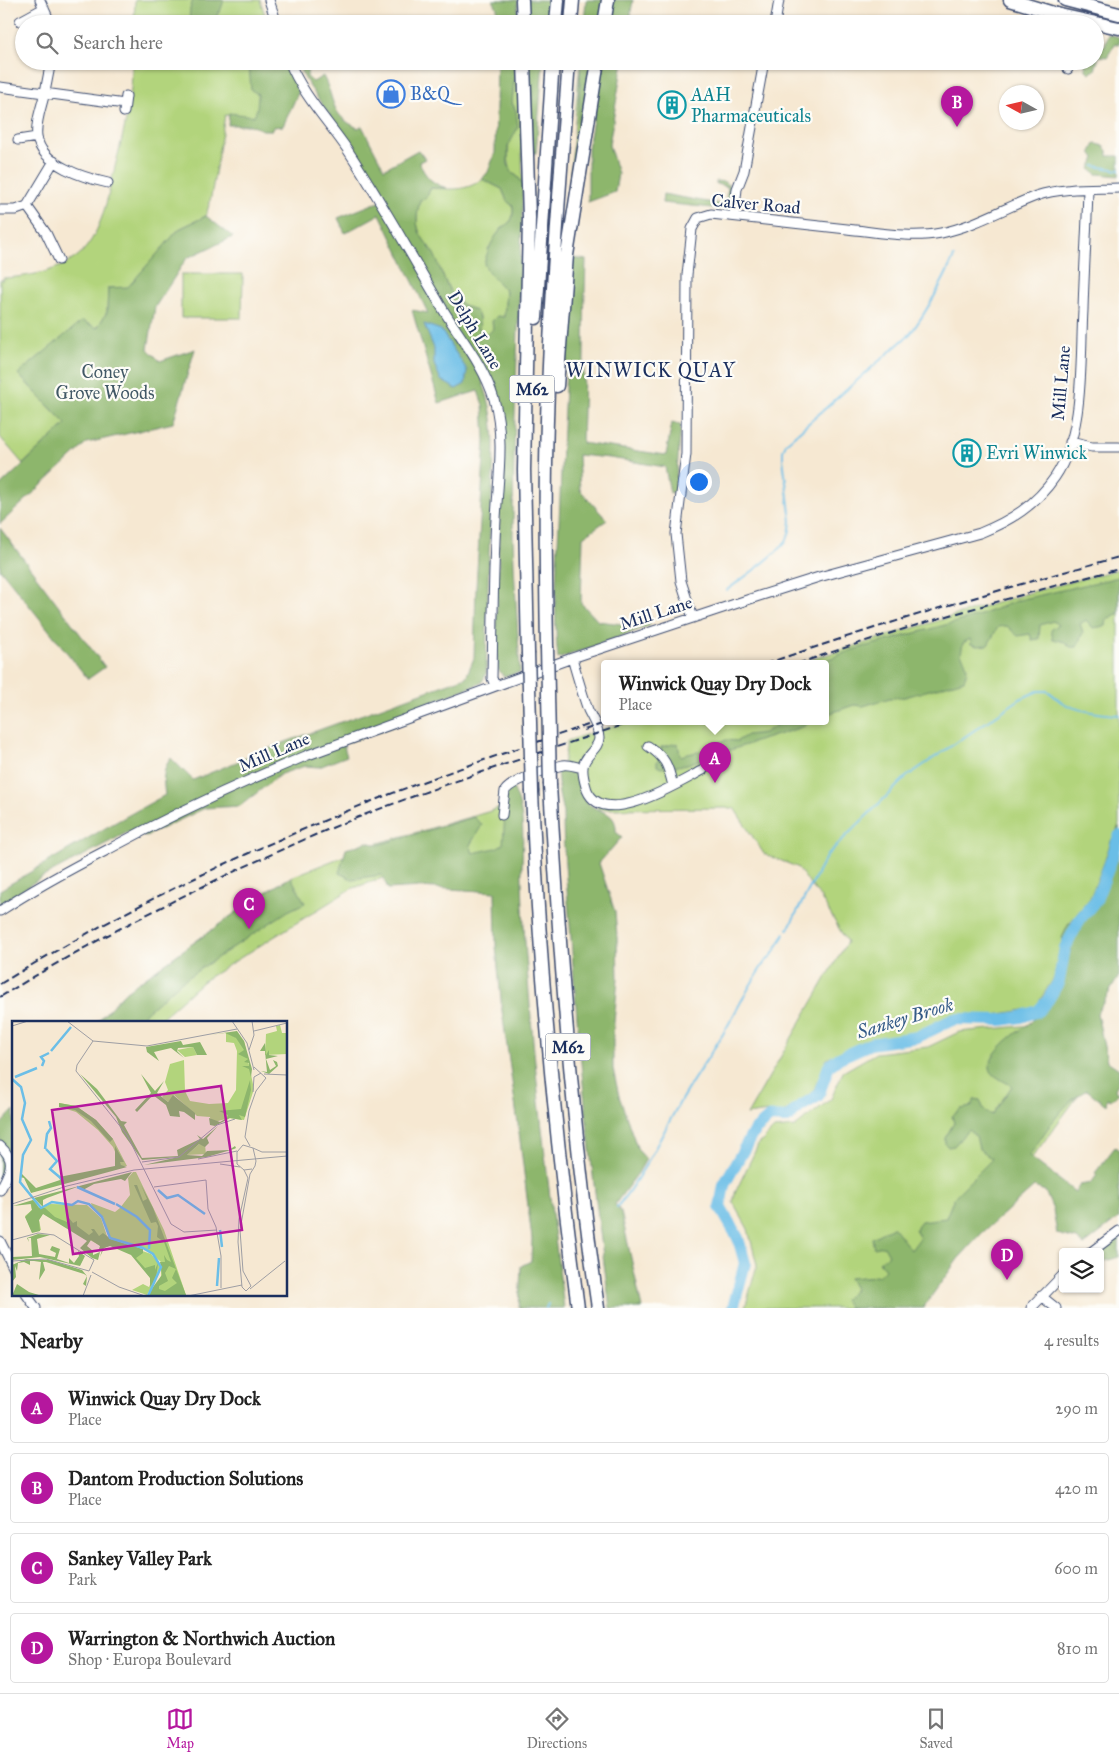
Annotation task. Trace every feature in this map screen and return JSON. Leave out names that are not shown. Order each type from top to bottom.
[{"type":"highway","points":[[522,0],[523,15]]},
{"type":"highway","points":[[557,15],[558,0]]},
{"type":"highway","points":[[572,15],[573,0]]},
{"type":"highway","points":[[606,15],[608,0]]},
{"type":"highway","points":[[1010,0],[1049,15]]},
{"type":"highway","points":[[1065,0],[1119,14]]},
{"type":"highway","points":[[1104,26],[1119,28]]},
{"type":"highway","points":[[524,70],[529,218],[524,470],[527,570]]},
{"type":"highway","name":"M62","points":[[552,70],[537,292],[531,417],[527,570],[528,653],[537,909],[557,1137],[578,1308]]},
{"type":"highway","name":"M62","points":[[568,70],[554,272],[547,412],[546,647],[550,786],[564,1008],[576,1134],[598,1308]]},
{"type":"highway","points":[[546,566],[567,255],[597,70]]},
{"type":"street","points":[[269,0],[274,15]]},
{"type":"street","points":[[776,15],[779,0]]},
{"type":"street","points":[[28,15],[42,4]]},
{"type":"street","points":[[49,70],[39,118],[38,137],[44,152],[54,161],[84,178],[108,183]]},
{"type":"street","name":"Delph Lane","points":[[292,70],[295,77],[346,149],[412,255],[445,313],[477,362],[491,390],[498,413],[500,438],[494,583],[492,678],[494,686]]},
{"type":"street","points":[[734,216],[762,70]]},
{"type":"street","points":[[0,86],[125,104]]},
{"type":"street","points":[[18,140],[38,137]]},
{"type":"street","points":[[0,210],[20,210],[27,206],[54,161]]},
{"type":"street","name":"Calver Road","points":[[693,618],[681,581],[676,534],[686,454],[688,266],[693,225],[698,218],[711,214],[888,234],[940,234],[986,219],[1036,196],[1050,192],[1119,188]]},
{"type":"street","name":"Mill Lane","points":[[0,911],[49,880],[167,818],[272,770],[572,658],[792,585],[960,539],[994,527],[1022,512],[1043,492],[1060,468],[1074,427],[1078,397],[1088,189]]},
{"type":"street","points":[[27,206],[46,233],[59,260]]},
{"type":"street","points":[[1070,442],[1092,447],[1119,446]]},
{"type":"street","points":[[572,658],[599,736],[599,741],[584,761],[583,768],[588,793],[593,799],[599,804],[606,806],[618,806],[644,799],[703,770]]},
{"type":"street","points":[[648,746],[660,754],[666,761],[672,786]]},
{"type":"street","points":[[502,815],[505,791],[520,780],[563,765],[583,768]]},
{"type":"street","points":[[0,1146],[10,1156],[12,1163],[0,1190]]},
{"type":"street","points":[[1096,1248],[1119,1231]]},
{"type":"street","points":[[0,1242],[12,1265]]},
{"type":"street","points":[[1031,1308],[1059,1278]]},
{"type":"street","points":[[27,1296],[36,1308]]},
{"type":"street","points":[[1041,1296],[1056,1308]]},
{"type":"green space","points":[[135,0],[260,0],[265,15],[134,15]]},
{"type":"green space","points":[[193,0],[224,0],[217,15],[190,15]]},
{"type":"green space","points":[[493,0],[518,0],[518,15],[497,15],[497,8]]},
{"type":"green space","points":[[526,0],[547,0],[546,15],[527,15]]},
{"type":"green space","points":[[586,0],[603,0],[601,15],[585,15]]},
{"type":"green space","points":[[613,0],[633,0],[630,15],[610,15]]},
{"type":"green space","points":[[1108,34],[1119,37],[1119,44],[1115,44],[1107,57],[1104,57]]},
{"type":"green space","points":[[132,70],[274,70],[271,118],[225,115],[206,216],[179,229],[128,288],[108,288],[107,312],[97,328],[50,348],[18,374],[66,424],[23,464],[0,437],[0,280],[45,272],[65,264],[74,259],[89,244],[99,225],[106,203],[125,124]]},
{"type":"green space","points":[[249,70],[290,70],[299,91],[283,126],[273,127],[272,130],[263,130],[250,125],[228,125],[229,113],[254,116],[257,109],[258,94],[251,90]]},
{"type":"green space","points":[[300,70],[307,70],[307,77],[313,82],[323,76],[334,106],[342,118],[349,123],[358,128],[362,126],[384,169],[418,150],[425,159],[419,162],[427,175],[433,182],[447,188],[431,188],[425,199],[420,200],[417,215],[419,231],[434,254],[452,294],[461,303],[476,312],[479,330],[487,335],[493,329],[492,321],[497,316],[504,317],[506,291],[489,273],[484,264],[494,239],[511,220],[513,206],[507,201],[502,189],[482,179],[488,172],[495,153],[497,70],[515,70],[512,103],[516,111],[518,127],[508,147],[508,164],[512,173],[523,184],[513,492],[514,570],[520,672],[504,677],[498,669],[496,644],[502,423],[498,396],[486,370],[482,381],[492,417],[494,454],[489,547],[486,675],[481,683],[416,708],[400,724],[343,744],[347,756],[319,767],[305,766],[281,774],[240,806],[205,808],[146,836],[128,832],[39,879],[0,905],[0,890],[165,795],[164,775],[166,766],[171,758],[193,780],[280,744],[466,677],[474,658],[476,587],[485,440],[483,405],[478,391],[439,403],[412,310],[428,313],[380,214],[345,233],[338,218],[388,200]]},
{"type":"green space","points":[[515,70],[519,70],[523,184],[512,173],[508,158],[509,142],[516,111],[512,103]]},
{"type":"green space","points":[[528,70],[542,70],[536,153],[531,153]]},
{"type":"green space","points":[[580,70],[578,122],[583,123],[567,218]]},
{"type":"green space","points":[[581,70],[592,70],[583,123],[578,123]]},
{"type":"green space","points":[[601,70],[622,70],[609,145],[618,174],[615,192],[588,202],[588,148]]},
{"type":"green space","points":[[1095,144],[1104,147],[1108,156],[1119,156],[1119,176],[1097,174],[1090,169],[1095,158],[1091,152]]},
{"type":"green space","points":[[482,179],[502,189],[507,201],[513,206],[510,222],[502,228],[488,249],[502,286],[506,291],[504,318],[487,335],[479,330],[476,312],[456,299],[449,289],[433,254],[420,234],[417,219],[420,200],[425,199],[431,188],[464,188]]},
{"type":"green space","points":[[716,181],[725,182],[731,187],[730,201],[723,209],[662,203],[663,194],[725,205],[728,187],[716,184]]},
{"type":"green space","name":"Coney Grove Woods","points":[[206,216],[233,237],[187,258],[155,307],[148,349],[160,361],[195,349],[173,423],[87,443],[0,524],[0,486],[66,424],[18,374],[82,321],[97,328],[107,312],[108,288],[128,287],[179,229]]},
{"type":"green space","points":[[573,258],[586,260],[582,443],[666,455],[672,423],[681,425],[675,492],[670,493],[665,467],[578,455],[580,490],[607,520],[583,537],[581,603],[598,621],[630,625],[651,617],[649,626],[558,659],[556,574]]},
{"type":"green space","points":[[181,274],[243,274],[242,318],[181,318]]},
{"type":"green space","points":[[0,528],[105,667],[88,679],[0,569]]},
{"type":"green space","points":[[1119,569],[1119,825],[1090,898],[1072,920],[1060,946],[1054,978],[1035,1008],[994,1015],[953,1014],[913,1033],[868,1039],[827,1059],[813,1092],[783,1113],[768,1112],[747,1115],[847,942],[821,898],[797,867],[764,854],[734,808],[599,809],[563,765],[567,741],[615,725],[829,725],[829,660],[809,660],[1032,592]]},
{"type":"green space","points":[[1119,577],[1119,613],[1107,619],[1106,626],[1093,628],[1086,620],[1080,624],[1083,632],[1077,647],[1070,647],[1065,642],[1053,639],[1051,630],[1058,625],[1053,621],[1040,625],[1039,639],[1032,640],[1030,634],[1018,636],[1007,626],[998,627],[988,645],[977,646],[971,644],[970,639],[963,643],[961,654],[967,669],[964,680],[905,697],[890,698],[863,706],[854,705],[829,714],[829,660],[826,660],[852,650],[975,617],[1019,600]]},
{"type":"green space","points":[[776,725],[806,725],[684,765],[661,768],[657,766],[657,761],[661,757],[661,747],[678,743],[680,756],[705,750],[713,742],[737,741],[747,735],[764,733]]},
{"type":"green space","points":[[558,768],[574,769],[583,797],[590,805],[610,815],[615,824],[616,832],[622,837],[599,863],[615,912],[617,937],[618,979],[613,1033],[613,1069],[619,1096],[638,1150],[646,1159],[615,1204],[621,1212],[642,1308],[610,1308],[582,1077],[566,876],[563,813],[559,794]]},
{"type":"green space","points":[[513,788],[521,810],[523,906],[531,1021],[564,1308],[519,1308],[521,1266],[531,1261],[532,1239],[502,1011],[496,946],[495,892],[420,887],[388,889],[382,875],[352,879],[339,873],[346,849],[367,842],[378,845],[474,817],[482,825],[470,845],[473,853],[496,848],[503,844],[505,813],[501,796]]},
{"type":"green space","points":[[509,803],[505,847],[405,870],[351,889],[203,981],[158,1021],[98,1021],[125,992],[259,896],[291,877],[372,845],[491,811]]},
{"type":"green space","points":[[1119,827],[1119,976],[1097,1013],[1107,1061],[1119,1069],[1119,1082],[1115,1089],[1119,1092],[1111,1100],[1107,1098],[1106,1105],[1087,1090],[1078,1095],[1062,1110],[1029,1156],[1075,1192],[1080,1185],[1091,1183],[1097,1175],[1095,1173],[1115,1147],[1119,1150],[1119,1218],[1084,1245],[1077,1239],[1057,1234],[1053,1210],[1045,1191],[1034,1187],[982,1233],[958,1259],[923,1308],[849,1308],[844,1300],[855,1289],[849,1278],[878,1276],[885,1269],[879,1262],[889,1255],[884,1246],[874,1248],[872,1238],[893,1227],[911,1250],[920,1238],[915,1229],[921,1221],[946,1218],[954,1197],[992,1159],[979,1149],[976,1136],[968,1130],[954,1146],[948,1147],[945,1144],[945,1138],[954,1123],[952,1116],[961,1109],[971,1107],[975,1099],[980,1100],[984,1110],[992,1115],[1012,1086],[992,1073],[990,1067],[992,1060],[1000,1047],[1031,1022],[1051,998],[1071,949],[1062,938],[1069,923],[1081,924],[1086,919],[1082,913],[1093,898],[1111,841]]},
{"type":"green space","points":[[291,877],[305,903],[288,911],[182,981],[136,1021],[98,1021],[125,992],[259,896]]},
{"type":"green space","points":[[1092,1011],[1104,1061],[1028,1163],[883,1308],[745,1308],[757,1265],[748,1229],[733,1202],[735,1193],[758,1145],[774,1129],[795,1127],[831,1099],[843,1072],[876,1053],[928,1047],[959,1032],[1045,1024]]},
{"type":"green space","points":[[12,1112],[12,1161],[0,1185],[0,1125]]},
{"type":"green space","points":[[1119,1238],[1119,1257],[1104,1261],[1104,1250]]},
{"type":"water","points":[[424,324],[441,330],[467,370],[465,384],[456,389],[441,380],[434,364],[434,348]]},
{"type":"waterway","points":[[1094,166],[1119,170]]},
{"type":"waterway","points":[[727,590],[774,554],[786,541],[791,521],[783,459],[786,443],[911,333],[945,277],[954,257]]},
{"type":"waterway","points":[[788,929],[827,855],[906,777],[1020,699],[1038,691],[1047,691],[1063,703],[1075,708],[1119,715]]},
{"type":"waterway","name":"Sankey Brook","points":[[733,1308],[745,1263],[738,1238],[720,1207],[724,1185],[754,1131],[770,1117],[787,1118],[801,1106],[818,1096],[829,1066],[839,1058],[870,1044],[917,1037],[954,1019],[1001,1020],[1021,1017],[1038,1011],[1048,1000],[1059,981],[1065,948],[1080,919],[1096,900],[1119,836]]},
{"type":"waterway","points":[[617,1207],[643,1169],[685,1093],[723,1034],[759,971],[771,957],[785,933]]},
{"type":"waterway","points":[[546,1308],[548,1304]]},
{"type":"railway","points":[[777,660],[941,607],[1119,557]]},
{"type":"railway","points":[[809,660],[957,613],[1119,569]]},
{"type":"railway","points":[[0,984],[154,898],[273,842],[417,784],[591,724]]},
{"type":"railway","points":[[584,730],[601,724]]},
{"type":"railway","points":[[0,997],[77,952],[155,910],[234,871],[315,835],[433,789],[622,725]]},
{"type":"place","name":"B&Q","points":[[391,94]]},
{"type":"place","name":"AAH Pharmaceuticals","points":[[672,105]]},
{"type":"place","name":"Dantom Production Solutions","points":[[957,127]]},
{"type":"place","name":"Evri Winwick","points":[[967,453]]},
{"type":"place","name":"Winwick Quay Dry Dock","points":[[715,783]]},
{"type":"place","name":"Sankey Valley Park","points":[[249,929]]},
{"type":"place","name":"Warrington & Northwich Auction","points":[[1007,1280]]},
{"type":"district","name":"WINWICK QUAY","points":[[651,370]]}]
